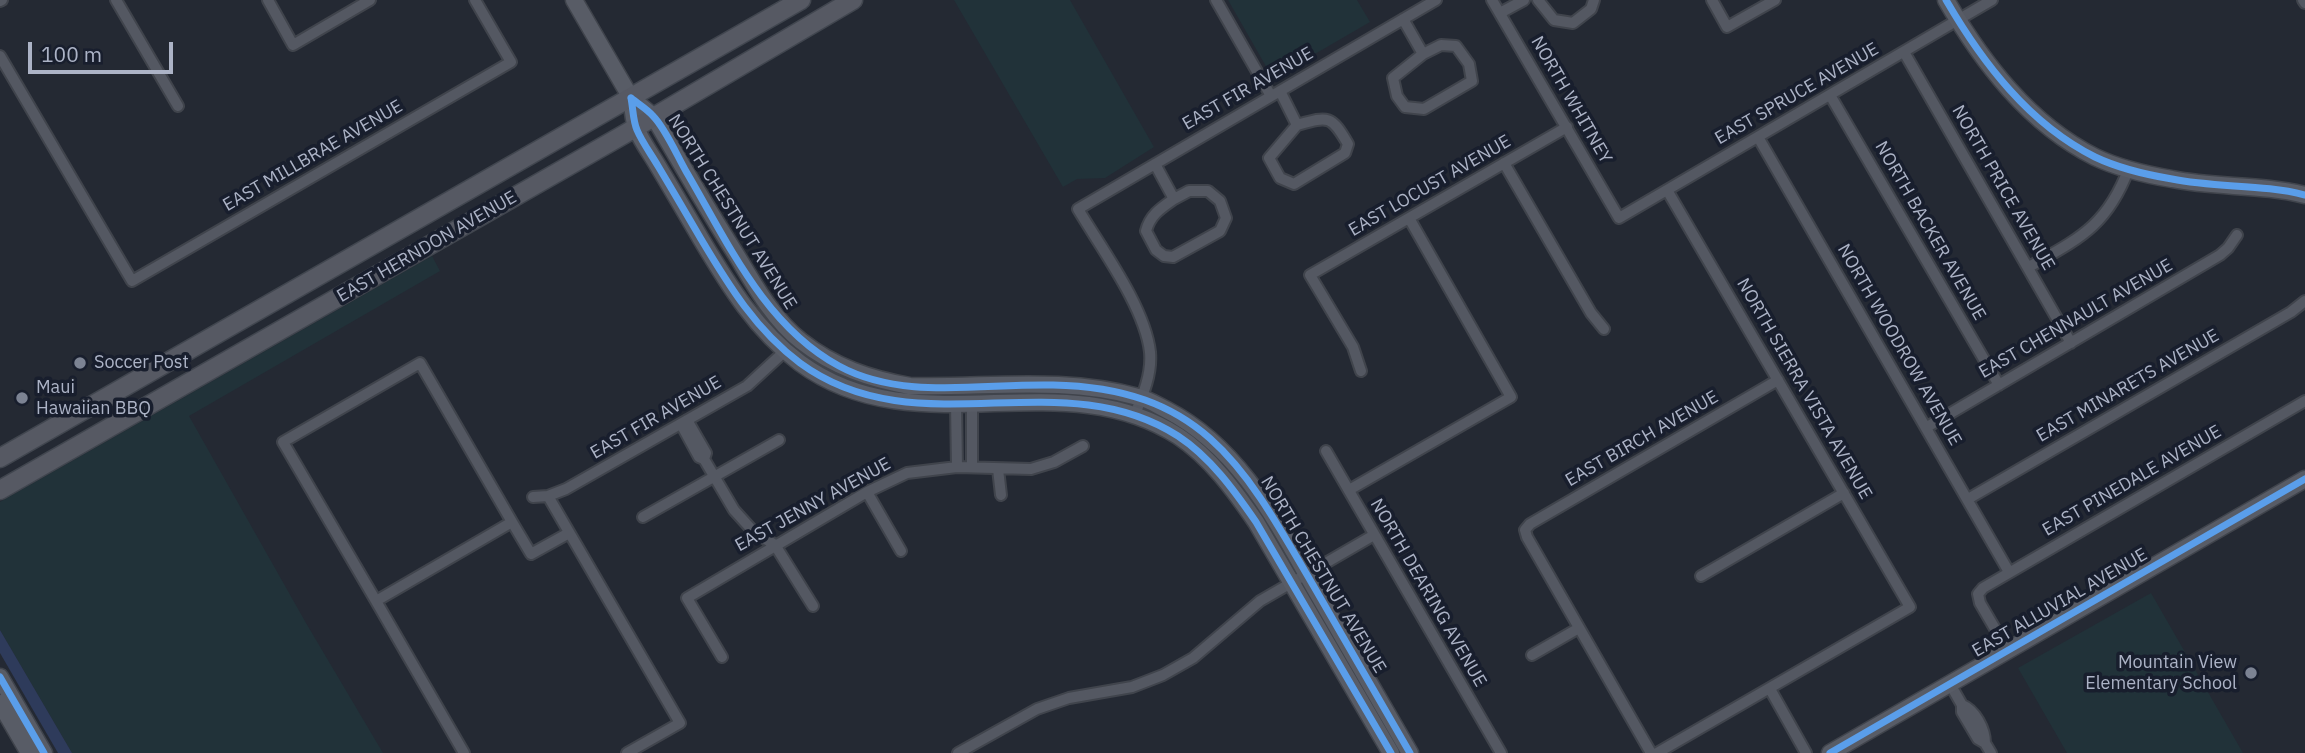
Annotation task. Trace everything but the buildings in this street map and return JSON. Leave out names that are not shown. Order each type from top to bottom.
[{"type":"main road","name":"NORTH CHESTNUT AVENUE","points":[[573,0],[631,99],[654,117],[763,298],[801,341],[840,367],[910,386],[1093,387],[1142,397],[1185,419],[1222,449],[1268,508],[1410,753]]},
{"type":"main road","name":"EAST HERNDON AVENUE","points":[[0,458],[801,0]]},
{"type":"main road","name":"EAST HERNDON AVENUE","points":[[0,490],[635,128],[853,0]]},
{"type":"main road","points":[[1946,0],[1997,77],[2058,134],[2096,158],[2172,180],[2305,195]]},
{"type":"main road","name":"NORTH CHESTNUT AVENUE","points":[[631,99],[635,128],[738,298],[760,327],[801,364],[847,388],[902,402],[927,405],[1096,404],[1135,415],[1178,437],[1217,471],[1256,522],[1391,753]]},
{"type":"main road","points":[[738,298],[750,301],[786,341],[801,341]]},
{"type":"main road","points":[[785,351],[799,351],[839,375],[887,391],[939,387]]},
{"type":"main road","name":"EAST ALLUVIAL AVENUE","points":[[1830,753],[2305,480]]},
{"type":"main road","points":[[0,677],[44,753]]},
{"type":"main road","points":[[0,703],[29,753]]},
{"type":"main road","points":[[0,724],[16,753]]},
{"type":"street","points":[[116,0],[178,106]]},
{"type":"street","points":[[268,0],[293,45],[370,0]]},
{"type":"street","name":"EAST MILLBRAE AVENUE","points":[[0,56],[132,281],[511,62],[475,0]]},
{"type":"street","points":[[1216,0],[1297,125]]},
{"type":"street","name":"EAST FIR AVENUE","points":[[1142,397],[1150,362],[1143,327],[1127,292],[1078,209],[1436,0]]},
{"type":"street","name":"NORTH WHITNEY","points":[[1492,0],[1619,218]]},
{"type":"street","points":[[1500,13],[1524,0]]},
{"type":"street","points":[[1538,0],[1554,20],[1573,23],[1591,9],[1594,0]]},
{"type":"street","points":[[1712,0],[1727,27],[1774,0]]},
{"type":"street","name":"EAST SPRUCE AVENUE","points":[[1619,218],[1992,0]]},
{"type":"street","points":[[1403,19],[1423,54]]},
{"type":"street","points":[[1441,45],[1456,46],[1469,64],[1472,81],[1424,109],[1405,107],[1397,96],[1393,78],[1423,54],[1441,45]]},
{"type":"street","name":"NORTH PRICE AVENUE","points":[[1903,52],[2071,343]]},
{"type":"street","name":"NORTH BACKER AVENUE","points":[[1830,94],[1999,384]]},
{"type":"street","points":[[1322,118],[1336,124],[1348,144],[1346,153],[1294,184],[1280,178],[1269,158],[1297,125],[1322,118]]},
{"type":"street","name":"EAST LOCUST AVENUE","points":[[1361,371],[1353,347],[1310,275],[1567,127]]},
{"type":"street","name":"NORTH WOODROW AVENUE","points":[[1758,137],[2010,572]]},
{"type":"street","points":[[1504,163],[1591,313],[1604,329]]},
{"type":"street","points":[[1155,164],[1174,199]]},
{"type":"street","points":[[2029,268],[2085,234],[2101,220],[2113,204],[2129,168]]},
{"type":"street","name":"NORTH SIERRA VISTA AVENUE","points":[[1667,190],[1910,607],[1770,689]]},
{"type":"street","points":[[1189,191],[1208,191],[1220,201],[1226,218],[1220,231],[1173,257],[1164,256],[1156,250],[1146,232],[1148,222],[1157,211],[1174,199],[1189,191]]},
{"type":"street","points":[[1349,491],[1511,397],[1409,218]]},
{"type":"street","name":"EAST CHENNAULT AVENUE","points":[[1927,427],[2220,255],[2237,235]]},
{"type":"street","name":"EAST MINARETS AVENUE","points":[[1968,499],[2291,312],[2305,301]]},
{"type":"street","name":"EAST FIR AVENUE","points":[[533,497],[548,496],[566,489],[747,386],[785,351]]},
{"type":"street","points":[[464,753],[284,442],[420,363],[531,554],[569,533]]},
{"type":"street","name":"EAST BIRCH AVENUE","points":[[1579,628],[1525,530],[1530,524],[1778,380]]},
{"type":"street","points":[[1135,415],[1142,397]]},
{"type":"street","name":"EAST PINEDALE AVENUE","points":[[2008,651],[1980,603],[1978,594],[1983,588],[2305,401]]},
{"type":"street","points":[[964,404],[972,466]]},
{"type":"street","points":[[957,467],[964,404]]},
{"type":"street","points":[[684,422],[706,453],[704,459],[734,510],[753,531],[775,545],[813,606]]},
{"type":"street","points":[[643,517],[779,440]]},
{"type":"street","name":"EAST JENNY AVENUE","points":[[723,657],[687,598],[775,545],[867,492],[907,473],[972,466],[998,470],[1031,469],[1054,462],[1083,446]]},
{"type":"street","name":"NORTH DEARING AVENUE","points":[[1326,452],[1501,753]]},
{"type":"street","points":[[998,470],[1001,495]]},
{"type":"street","points":[[867,492],[901,551]]},
{"type":"street","points":[[1701,576],[1844,493]]},
{"type":"street","points":[[548,496],[680,723],[627,753]]},
{"type":"street","points":[[376,601],[512,522]]},
{"type":"street","points":[[958,753],[1037,709],[1069,698],[1132,687],[1163,675],[1193,658],[1260,601],[1374,535]]},
{"type":"street","points":[[1532,655],[1579,628],[1651,753]]},
{"type":"street","points":[[1950,684],[1962,705],[1970,708],[1985,734],[1988,748]]},
{"type":"street","points":[[1657,753],[1770,689],[1806,753]]},
{"type":"shaded area","points":[[954,0],[1070,0],[1154,147],[1105,178],[1077,179],[1063,187]]},
{"type":"shaded area","points":[[1228,0],[1357,0],[1370,22],[1277,76],[1271,75]]},
{"type":"shaded area","points":[[432,256],[440,271],[189,416],[383,753],[72,753],[0,630],[0,502]]},
{"type":"shaded area","points":[[2151,593],[2243,753],[2067,753],[2018,668]]},
{"type":"water","points":[[0,630],[72,753],[58,753],[0,653]]},
{"type":"cycle path","points":[[1946,0],[1975,46],[2009,89],[2049,127],[2095,157],[2123,168],[2189,182],[2272,189],[2305,195]]},
{"type":"cycle path","points":[[631,98],[651,113],[662,128],[734,254],[769,306],[813,349],[839,366],[864,377],[917,387],[1053,385],[1105,390],[1148,401],[1184,419],[1214,442],[1241,471],[1265,505],[1410,753]]},
{"type":"cycle path","points":[[631,98],[639,134],[722,274],[757,322],[800,363],[845,388],[892,400],[940,404],[1037,402],[1086,405],[1133,415],[1190,444],[1230,486],[1256,522],[1391,753]]},
{"type":"cycle path","points":[[1830,753],[2305,479]]},
{"type":"cycle path","points":[[0,677],[44,753]]},
{"type":"place","name":"Soccer Post","points":[[80,363]]},
{"type":"place","name":"Maui Hawaiian BBQ","points":[[22,398]]},
{"type":"place","name":"Mountain View Elementary School","points":[[2251,673]]}]
